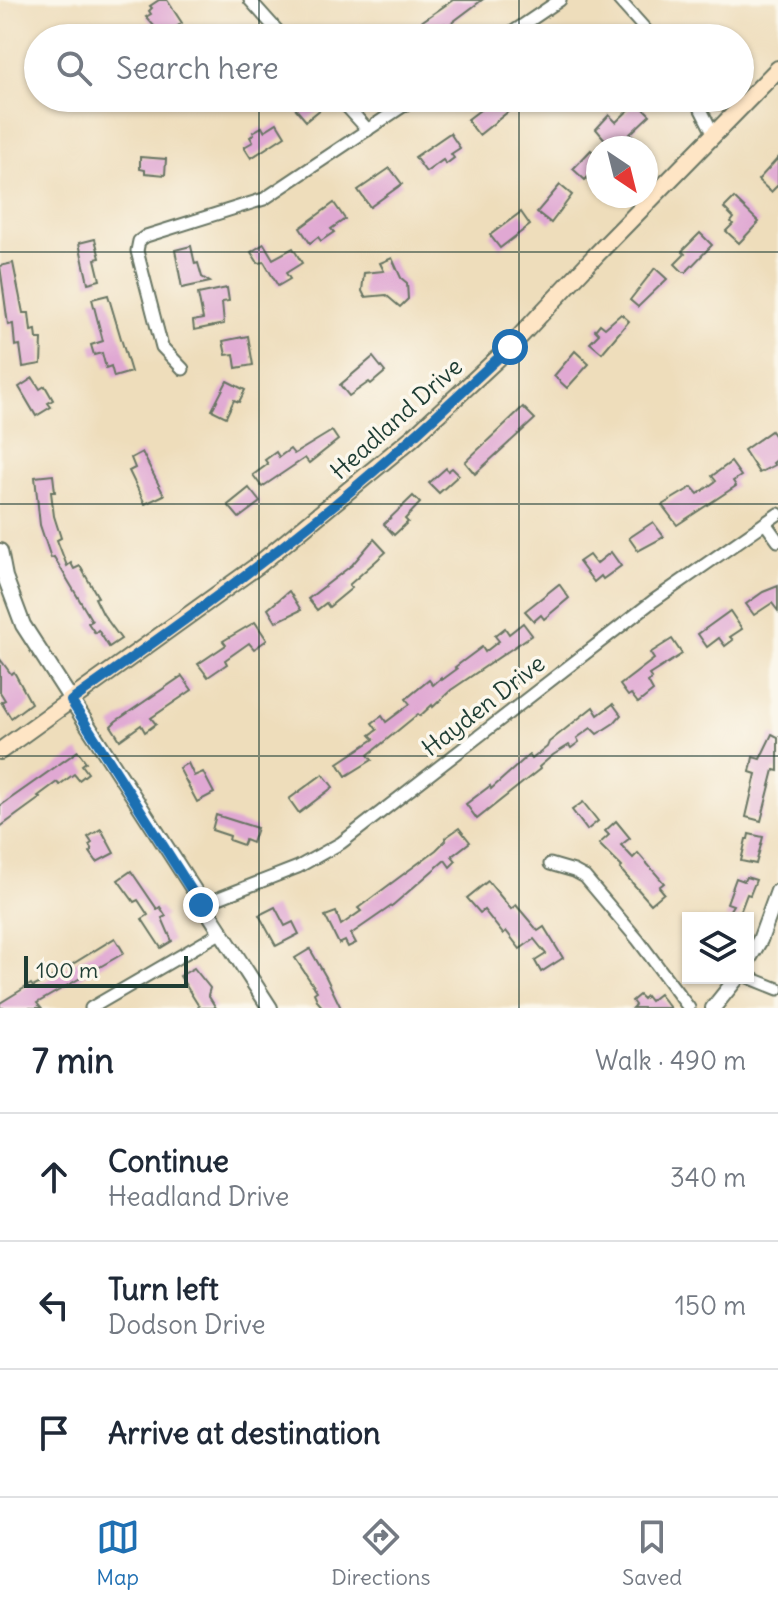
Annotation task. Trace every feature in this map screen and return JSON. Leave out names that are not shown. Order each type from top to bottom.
[{"type":"main road","name":"Headland Drive","points":[[754,93],[778,69]]},
{"type":"main road","name":"Headland Drive","points":[[0,751],[257,566],[412,438],[510,347],[734,112]]},
{"type":"street","points":[[250,0],[271,24]]},
{"type":"street","points":[[525,24],[560,0]]},
{"type":"street","points":[[619,0],[640,24]]},
{"type":"street","points":[[352,112],[368,130]]},
{"type":"street","points":[[183,369],[162,347],[137,251],[139,241],[146,236],[264,199],[394,112]]},
{"type":"street","points":[[702,112],[713,133]]},
{"type":"street","name":"Hayden Drive","points":[[201,905],[298,867],[341,843],[653,601],[778,514]]},
{"type":"street","points":[[765,523],[778,541]]},
{"type":"street","points":[[0,551],[13,602],[23,625],[270,1008]]},
{"type":"street","points":[[550,864],[585,877],[689,1008]]},
{"type":"street","points":[[754,950],[778,891]]},
{"type":"street","points":[[91,1008],[220,933]]},
{"type":"street","points":[[754,979],[778,989]]},
{"type":"street","points":[[713,1008],[732,984]]},
{"type":"building","points":[[159,0],[167,0],[182,23],[152,24],[146,17],[151,14],[150,6]]},
{"type":"building","points":[[453,0],[482,0],[450,24],[418,24]]},
{"type":"building","points":[[298,112],[317,112],[306,121]]},
{"type":"building","points":[[478,112],[508,112],[479,135],[467,120]]},
{"type":"building","points":[[626,112],[647,112],[650,115],[630,134],[632,136],[602,136],[596,129],[609,115],[616,122]]},
{"type":"building","points":[[277,123],[285,136],[251,158],[244,147],[253,142],[250,137],[253,132],[262,127],[264,131]]},
{"type":"building","points":[[450,133],[460,148],[451,154],[454,158],[446,164],[443,160],[426,172],[415,157]]},
{"type":"building","points":[[586,155],[585,180],[573,169]]},
{"type":"building","points":[[140,157],[166,159],[165,175],[145,173],[140,169]]},
{"type":"building","points":[[778,158],[778,185],[771,192],[758,180]]},
{"type":"building","points":[[390,168],[402,184],[370,207],[358,190]]},
{"type":"building","points":[[560,185],[572,195],[551,223],[537,212]]},
{"type":"building","points":[[734,198],[759,222],[739,243],[726,231],[734,218],[724,208]]},
{"type":"building","points":[[334,203],[345,219],[321,241],[318,237],[310,243],[300,228]]},
{"type":"building","points":[[521,212],[530,225],[500,248],[490,235]]},
{"type":"building","points":[[700,233],[712,245],[683,272],[675,264],[685,254],[682,251]]},
{"type":"building","points":[[95,239],[100,258],[95,259],[100,280],[88,283],[79,243]]},
{"type":"building","points":[[264,244],[273,259],[293,248],[302,263],[286,273],[290,279],[278,286],[264,262],[258,263],[251,252]]},
{"type":"building","points":[[191,246],[195,264],[198,263],[202,277],[210,282],[182,288],[175,250]]},
{"type":"building","points":[[392,258],[401,278],[407,283],[408,299],[400,307],[386,295],[365,297],[362,291],[364,273],[384,271],[380,263]]},
{"type":"building","points":[[13,263],[23,313],[29,313],[31,331],[36,330],[37,339],[42,339],[41,364],[23,367],[20,345],[15,346],[13,324],[8,325],[0,266]]},
{"type":"building","points":[[655,268],[667,279],[638,307],[630,300]]},
{"type":"building","points":[[227,288],[229,301],[222,302],[224,324],[194,330],[193,321],[203,319],[198,294]]},
{"type":"building","points":[[108,295],[131,372],[114,377],[111,366],[106,368],[102,353],[94,355],[91,345],[103,341],[92,299]]},
{"type":"building","points":[[621,314],[629,321],[602,353],[590,343],[599,334],[595,330],[600,324],[605,328]]},
{"type":"building","points":[[248,336],[253,365],[236,368],[234,354],[226,355],[223,341]]},
{"type":"building","points":[[575,351],[589,364],[567,388],[554,376]]},
{"type":"building","points":[[373,357],[385,372],[349,396],[340,385]]},
{"type":"building","points":[[33,378],[40,389],[45,386],[53,400],[48,403],[51,407],[36,416],[19,387]]},
{"type":"building","points":[[227,381],[245,390],[239,402],[234,400],[226,417],[212,410]]},
{"type":"building","points":[[523,407],[535,419],[475,474],[465,462]]},
{"type":"building","points":[[332,431],[338,440],[309,463],[305,458],[262,487],[253,475],[268,464],[265,460],[276,452],[279,457],[290,449],[294,454]]},
{"type":"building","points":[[771,431],[778,441],[778,459],[773,463],[775,465],[759,473],[744,450]]},
{"type":"building","points":[[142,452],[164,495],[145,504],[129,471],[135,468],[131,458]]},
{"type":"building","points":[[731,462],[741,476],[733,481],[736,486],[677,525],[662,505],[692,487],[698,494],[716,481],[712,476]]},
{"type":"building","points":[[446,468],[448,471],[452,468],[459,475],[439,493],[429,483]]},
{"type":"building","points":[[53,475],[55,492],[51,492],[54,516],[61,538],[57,540],[67,566],[71,563],[74,569],[80,566],[98,597],[95,598],[103,614],[121,639],[109,647],[98,630],[95,633],[88,623],[92,621],[54,557],[51,558],[40,525],[35,477]]},
{"type":"building","points":[[249,488],[260,502],[239,518],[228,505]]},
{"type":"building","points":[[413,496],[420,503],[405,519],[408,522],[394,535],[384,524]]},
{"type":"building","points":[[653,522],[664,537],[638,551],[629,538]]},
{"type":"building","points":[[374,539],[386,552],[349,585],[352,588],[329,607],[326,603],[317,610],[308,599],[352,565]]},
{"type":"building","points":[[611,552],[621,566],[594,582],[579,562],[589,555],[596,564]]},
{"type":"building","points":[[559,584],[569,598],[544,619],[541,615],[534,621],[525,611]]},
{"type":"building","points":[[778,586],[778,611],[772,603],[754,615],[746,604]]},
{"type":"building","points":[[289,591],[301,610],[276,622],[268,609]]},
{"type":"building","points":[[730,611],[742,629],[730,637],[733,640],[725,646],[719,638],[707,647],[698,634]]},
{"type":"building","points":[[255,622],[267,640],[254,649],[249,643],[208,677],[198,664],[226,645],[223,641]]},
{"type":"building","points":[[523,623],[532,635],[451,690],[433,707],[420,716],[418,714],[368,755],[372,760],[346,776],[338,763],[374,739],[370,735],[377,730],[372,723],[382,716],[386,722],[410,704],[406,699],[429,680],[433,685],[442,680],[482,647],[485,652],[499,641],[495,636],[505,628],[509,634]]},
{"type":"building","points":[[672,639],[682,654],[649,675],[652,679],[648,682],[653,691],[638,703],[620,685],[654,659],[650,653]]},
{"type":"building","points":[[0,659],[11,674],[14,672],[31,703],[11,718],[1,702],[5,700],[0,692]]},
{"type":"building","points":[[182,676],[192,690],[151,718],[156,724],[145,732],[141,725],[120,740],[111,726]]},
{"type":"building","points":[[613,704],[621,715],[614,723],[597,734],[591,728],[577,738],[579,742],[553,755],[477,819],[466,804],[490,786],[491,789],[529,755],[532,759],[593,707],[598,715]]},
{"type":"building","points":[[772,734],[778,737],[778,771],[774,770],[761,821],[746,817],[756,774],[750,772],[753,757],[760,759]]},
{"type":"building","points":[[78,751],[86,762],[82,765],[88,773],[79,780],[74,774],[59,785],[57,782],[0,827],[0,806]]},
{"type":"building","points":[[188,763],[194,776],[203,772],[214,793],[197,802],[179,768]]},
{"type":"building","points":[[323,774],[333,787],[299,813],[289,799]]},
{"type":"building","points":[[583,802],[598,821],[587,830],[572,810]]},
{"type":"building","points":[[216,815],[257,828],[252,843],[245,840],[243,845],[229,840],[230,836],[212,830]]},
{"type":"building","points":[[616,821],[630,838],[621,845],[633,858],[638,853],[664,883],[659,887],[664,893],[651,904],[599,844],[609,835],[605,831]]},
{"type":"building","points":[[459,828],[470,842],[452,856],[456,861],[450,867],[445,860],[393,905],[351,934],[356,943],[348,947],[345,941],[339,944],[325,916],[336,912],[341,925]]},
{"type":"building","points":[[101,829],[114,853],[97,862],[90,852],[89,845],[92,843],[88,837]]},
{"type":"building","points":[[749,834],[763,837],[756,864],[741,861]]},
{"type":"building","points":[[131,871],[157,909],[160,907],[166,916],[162,918],[172,941],[161,948],[142,919],[148,915],[118,880]]},
{"type":"building","points":[[746,877],[756,880],[740,912],[729,912],[733,905],[727,903],[736,878],[744,881]]},
{"type":"building","points":[[488,881],[511,909],[516,905],[538,931],[544,927],[563,958],[541,972],[535,961],[546,954],[534,939],[520,949],[484,910],[480,913],[467,898]]},
{"type":"building","points":[[275,907],[285,926],[293,922],[299,934],[276,946],[259,915]]},
{"type":"building","points":[[115,938],[124,953],[37,1003],[41,1008],[0,1008],[0,1003],[31,984],[33,987],[50,978]]},
{"type":"building","points":[[310,949],[341,1008],[323,1008],[318,1002],[314,993],[317,991],[295,958]]},
{"type":"building","points":[[194,968],[210,988],[208,995],[216,1008],[200,1008],[180,976]]},
{"type":"building","points":[[659,994],[670,1008],[632,1008],[635,1005],[632,1001],[639,995],[643,999],[646,996],[650,1001]]},
{"type":"route","points":[[201,905],[71,701],[183,622],[333,505],[412,438],[510,347]]}]
